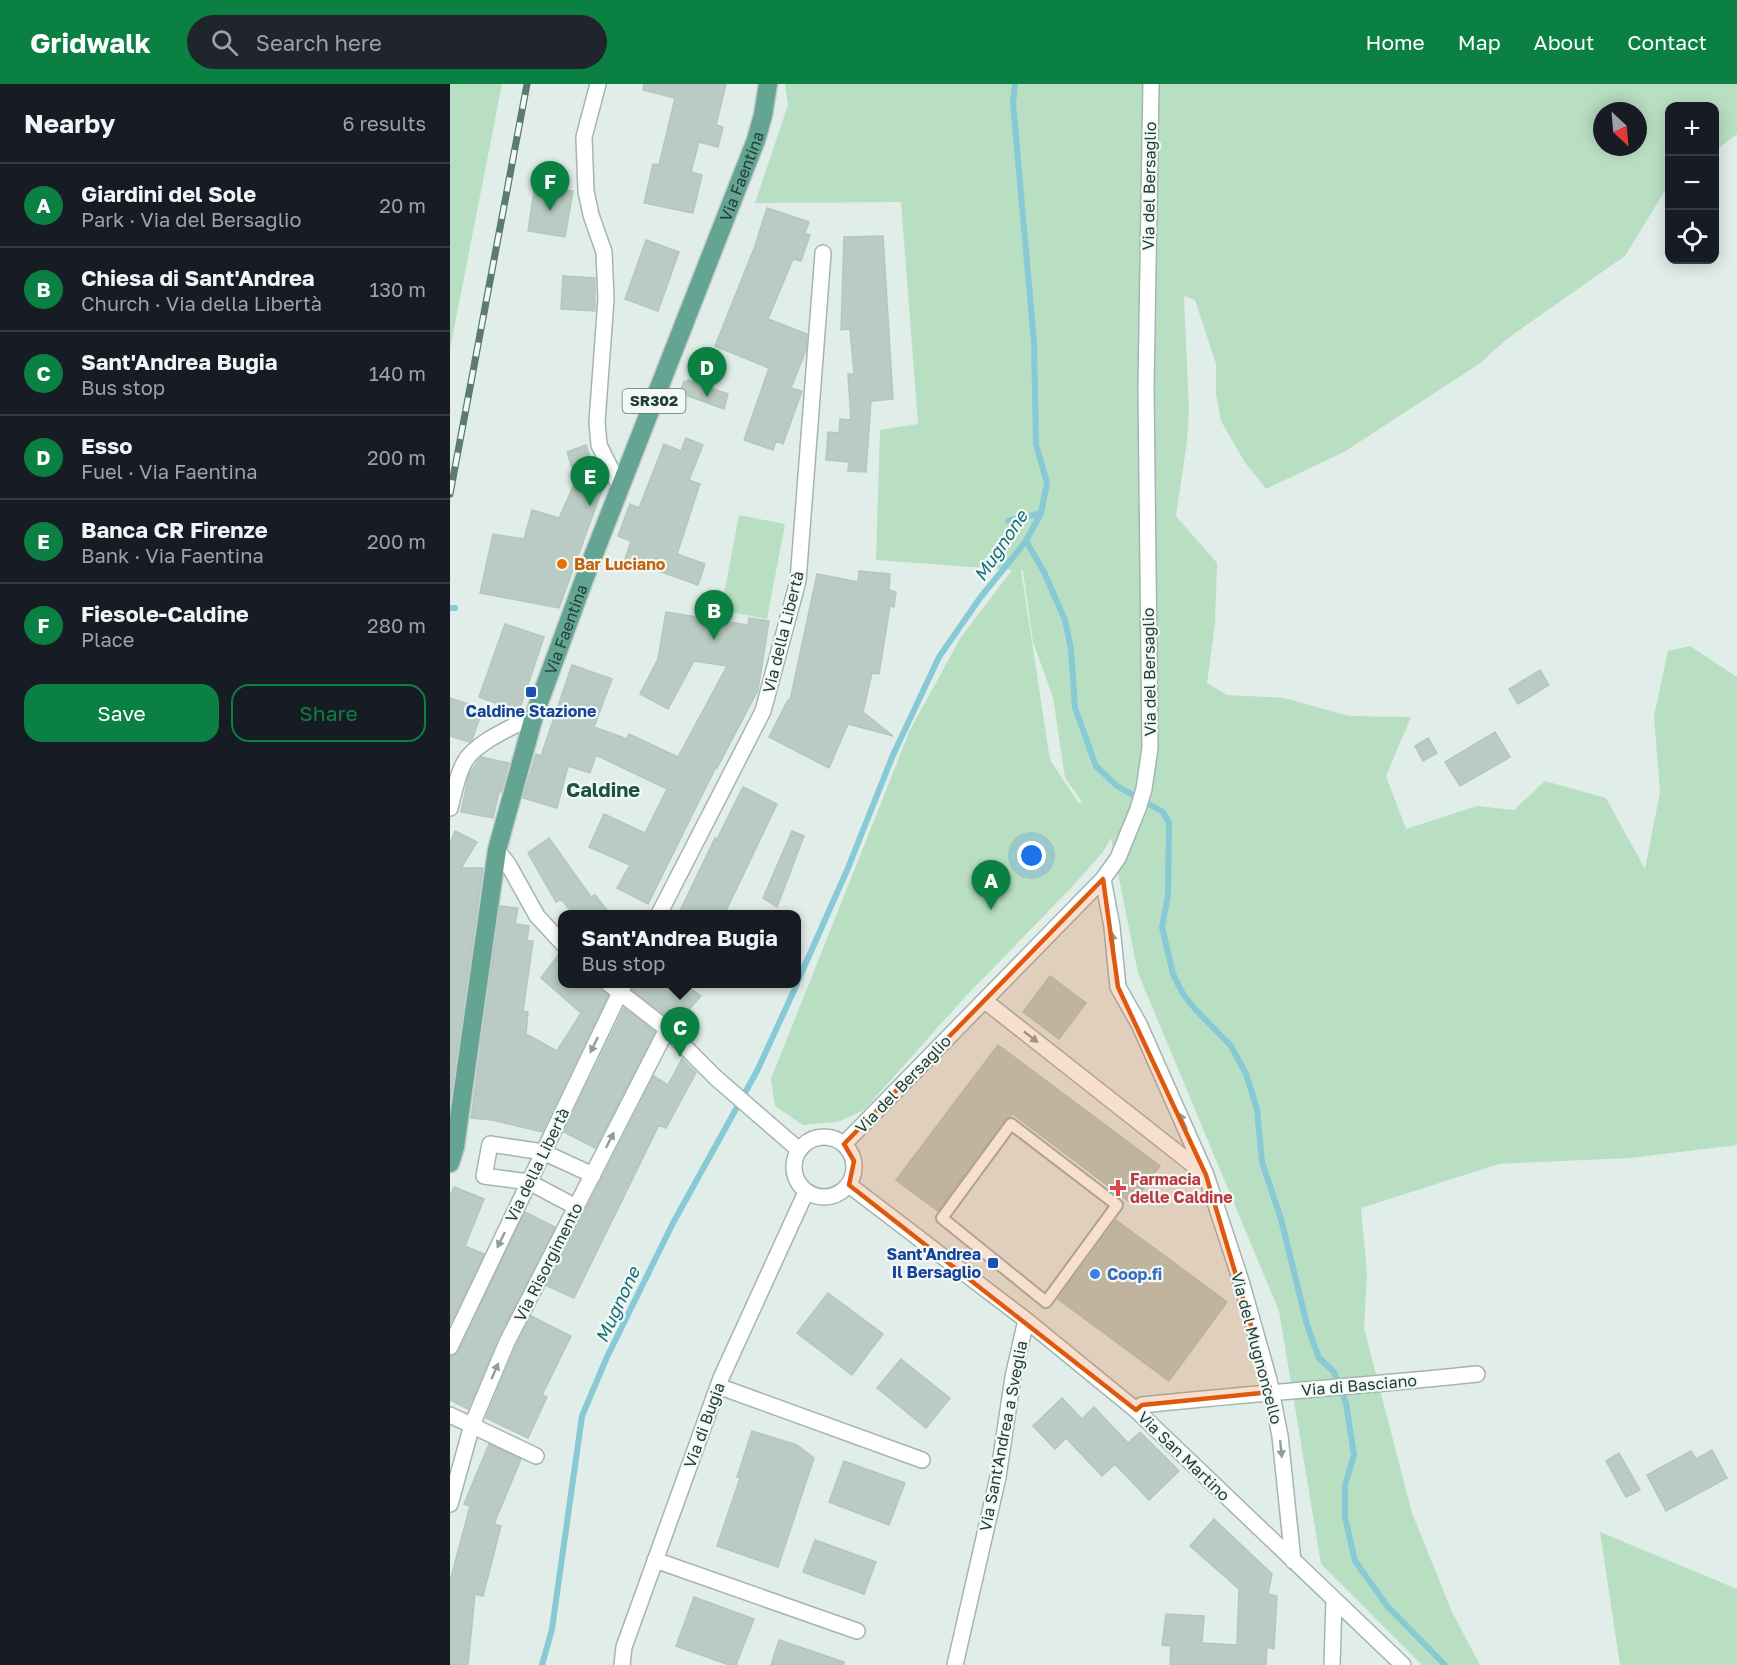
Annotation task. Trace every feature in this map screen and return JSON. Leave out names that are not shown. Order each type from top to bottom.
[{"type":"main road","name":"Via Faentina","points":[[450,1163],[455,1147],[497,850],[534,716],[620,487],[756,140],[768,84]]},
{"type":"street","points":[[598,84],[584,137],[586,191],[604,252],[606,299],[597,422],[599,445],[620,487]]},
{"type":"street","name":"Via del Bersaglio","points":[[844,1144],[1102,879],[1118,858],[1144,789],[1150,748],[1146,376],[1151,84]]},
{"type":"street","name":"Via della Libertà","points":[[662,910],[763,711],[798,581],[823,253]]},
{"type":"street","points":[[450,808],[462,767],[468,756],[485,743],[534,716]]},
{"type":"street","points":[[497,850],[508,864],[537,916],[558,940]]},
{"type":"street","name":"Via del Mugnoncello","points":[[1102,879],[1112,927],[1118,987],[1139,1024],[1206,1175],[1241,1281],[1271,1392],[1280,1436],[1293,1561]]},
{"type":"street","name":"Via della Libertà","points":[[450,1347],[543,1152],[617,988]]},
{"type":"street","points":[[618,988],[667,1029],[716,1078],[799,1150]]},
{"type":"street","points":[[985,1001],[1206,1175]]},
{"type":"street","name":"Via Risorgimento","points":[[450,1504],[472,1425],[507,1342],[667,1029]]},
{"type":"street","points":[[1011,1124],[1117,1205],[1046,1302],[942,1218],[1011,1124]]},
{"type":"street","points":[[823,1137],[834,1138],[844,1144],[854,1161],[853,1176],[849,1185],[833,1196],[822,1198],[806,1192],[794,1174],[794,1164],[799,1150],[806,1143],[823,1137]]},
{"type":"street","points":[[576,1207],[529,1182],[484,1176],[490,1144],[543,1152],[593,1175]]},
{"type":"street","name":"Via Sant'Andrea a Sveglia","points":[[849,1185],[1026,1320],[1013,1377],[998,1477],[955,1665]]},
{"type":"street","name":"Via di Bugia","points":[[622,1665],[624,1647],[718,1386],[806,1192]]},
{"type":"street","name":"Via San Martino","points":[[1026,1320],[1136,1410],[1403,1665]]},
{"type":"street","name":"Via di Basciano","points":[[1136,1410],[1142,1405],[1477,1374]]},
{"type":"street","points":[[718,1386],[922,1460]]},
{"type":"street","points":[[450,1414],[536,1456]]},
{"type":"street","points":[[655,1560],[857,1631]]},
{"type":"street","points":[[1332,1665],[1334,1600]]},
{"type":"highlighted area","points":[[1103,879],[1118,987],[1206,1175],[1271,1392],[1142,1405],[1136,1410],[849,1185],[854,1161],[844,1144]]},
{"type":"green space","points":[[450,84],[502,84],[450,349]]},
{"type":"green space","points":[[785,84],[1737,84],[1737,134],[1719,148],[1719,102],[1665,102],[1665,191],[1625,256],[1508,338],[1479,364],[1344,452],[1266,489],[1244,461],[1221,421],[1216,394],[1216,364],[1195,300],[1184,296],[1189,410],[1176,516],[1217,563],[1215,624],[1207,683],[1227,695],[1284,698],[1349,716],[1411,717],[1386,776],[1406,829],[1477,806],[1514,810],[1545,781],[1606,798],[1645,869],[1660,792],[1654,716],[1668,651],[1690,646],[1737,677],[1737,1145],[1630,1158],[1499,1164],[1361,1208],[1367,1273],[1364,1328],[1412,1513],[1452,1612],[1480,1665],[1422,1665],[1321,1564],[1279,1311],[1138,973],[1111,838],[1103,852],[1071,888],[965,997],[864,1110],[838,1122],[803,1125],[775,1106],[771,1079],[910,730],[961,637],[1012,570],[876,560],[880,430],[918,424],[901,202],[755,203],[788,105]],"holes":[[[1021,570],[1023,571],[1033,642],[1053,697],[1065,778],[1083,803],[1078,802],[1050,760]]]},
{"type":"green space","points":[[739,515],[785,524],[767,619],[721,610]]},
{"type":"green space","points":[[1600,1532],[1737,1589],[1737,1665],[1620,1665]]},
{"type":"building","points":[[644,84],[726,84],[716,125],[723,127],[718,147],[699,142],[691,172],[702,175],[693,213],[644,203],[653,164],[659,165],[675,98],[643,90]]},
{"type":"building","points":[[535,185],[573,191],[565,237],[528,231]]},
{"type":"building","points":[[767,208],[809,222],[805,233],[810,235],[801,261],[793,259],[768,319],[807,334],[806,350],[791,388],[802,391],[783,444],[776,441],[773,450],[744,440],[769,368],[715,346],[755,246]]},
{"type":"building","points":[[883,236],[893,399],[871,401],[866,472],[848,471],[849,462],[826,460],[828,432],[839,433],[840,419],[851,420],[848,374],[854,374],[850,329],[841,330],[844,237]]},
{"type":"building","points":[[646,240],[679,252],[658,311],[625,299]]},
{"type":"building","points":[[563,276],[595,278],[595,311],[561,309]]},
{"type":"building","points":[[688,380],[728,394],[724,409],[680,393],[684,381]]},
{"type":"building","points":[[686,438],[703,445],[689,480],[700,484],[677,554],[705,564],[698,585],[625,559],[631,541],[618,536],[630,504],[639,508],[664,444],[681,451]]},
{"type":"building","points":[[586,445],[602,490],[559,608],[480,593],[493,534],[524,539],[532,510],[559,518],[576,480],[567,452]]},
{"type":"building","points":[[859,571],[890,574],[889,590],[896,592],[894,607],[890,606],[879,674],[872,673],[863,712],[893,736],[848,724],[829,768],[769,737],[788,700],[790,701],[817,574],[858,582]]},
{"type":"building","points":[[666,612],[748,625],[749,618],[769,621],[758,690],[716,767],[648,904],[617,888],[630,865],[589,847],[604,814],[645,833],[667,789],[596,755],[590,773],[568,766],[557,808],[523,798],[536,754],[541,756],[572,665],[612,679],[594,727],[627,739],[629,734],[678,757],[727,666],[694,661],[668,709],[640,694],[658,659]]},
{"type":"building","points":[[505,624],[544,637],[519,711],[479,697]]},
{"type":"building","points":[[1540,670],[1549,685],[1518,704],[1509,689]]},
{"type":"building","points":[[450,698],[483,709],[472,740],[469,742],[450,736]]},
{"type":"building","points":[[1495,732],[1510,757],[1460,786],[1445,762]]},
{"type":"building","points":[[1428,738],[1437,753],[1423,761],[1415,746]]},
{"type":"building","points":[[481,757],[509,763],[493,818],[461,812],[469,774]]},
{"type":"building","points":[[743,787],[777,804],[726,910],[680,910],[715,838],[717,839]]},
{"type":"building","points":[[455,831],[477,842],[461,868],[483,868],[450,1102],[450,843]]},
{"type":"building","points":[[792,831],[804,836],[777,907],[763,898]]},
{"type":"building","points":[[549,838],[591,897],[595,895],[607,910],[570,910],[561,899],[556,902],[528,853]]},
{"type":"building","points":[[500,906],[518,908],[515,924],[529,926],[527,941],[533,941],[523,1011],[528,1012],[526,1034],[557,1051],[581,1013],[541,978],[558,956],[558,988],[599,988],[608,995],[542,1132],[492,1120],[471,1118]]},
{"type":"building","points":[[1050,976],[1086,1003],[1059,1039],[1023,1012]]},
{"type":"building","points":[[633,988],[690,988],[701,996],[679,1021],[671,1015],[669,1018],[632,990]]},
{"type":"building","points":[[624,1008],[655,1032],[595,1148],[564,1132]]},
{"type":"building","points":[[998,1045],[1160,1166],[1132,1204],[1013,1114],[1005,1120],[938,1211],[896,1180]]},
{"type":"building","points":[[682,1059],[696,1073],[666,1128],[659,1125],[574,1298],[547,1286],[654,1076],[668,1085]]},
{"type":"building","points":[[454,1187],[484,1199],[465,1246],[484,1254],[450,1324],[450,1196]]},
{"type":"building","points":[[525,1212],[555,1227],[498,1338],[468,1409],[450,1400],[450,1357],[459,1351]]},
{"type":"building","points":[[1116,1220],[1227,1302],[1169,1381],[1058,1299]]},
{"type":"building","points":[[828,1293],[883,1334],[852,1375],[797,1333]]},
{"type":"building","points":[[531,1316],[571,1336],[542,1395],[547,1397],[528,1438],[486,1418]]},
{"type":"building","points":[[901,1359],[950,1398],[926,1428],[877,1388]]},
{"type":"building","points":[[1062,1398],[1082,1419],[1094,1407],[1128,1443],[1140,1432],[1179,1471],[1149,1500],[1115,1464],[1102,1476],[1066,1438],[1055,1449],[1033,1426]]},
{"type":"building","points":[[752,1431],[797,1445],[814,1458],[778,1567],[717,1546],[740,1478],[737,1477]]},
{"type":"building","points":[[489,1444],[521,1459],[494,1524],[501,1526],[483,1596],[475,1594],[468,1665],[450,1665],[450,1581],[470,1506],[464,1504]]},
{"type":"building","points":[[1712,1450],[1727,1478],[1666,1511],[1647,1475],[1691,1451],[1696,1459]]},
{"type":"building","points":[[1619,1453],[1640,1490],[1626,1497],[1606,1461]]},
{"type":"building","points":[[844,1461],[905,1483],[889,1525],[829,1502]]},
{"type":"building","points":[[1214,1519],[1272,1574],[1268,1594],[1277,1596],[1274,1649],[1267,1647],[1266,1665],[1170,1665],[1171,1646],[1162,1645],[1166,1614],[1204,1616],[1202,1643],[1237,1645],[1239,1589],[1190,1546]]},
{"type":"building","points":[[815,1540],[876,1562],[864,1594],[803,1572]]},
{"type":"building","points":[[694,1597],[754,1619],[736,1665],[729,1665],[676,1646]]},
{"type":"building","points":[[779,1640],[844,1662],[844,1665],[771,1665]]},
{"type":"waterway","name":"Mugnone","points":[[801,974],[848,868],[893,755],[939,657],[980,598],[1026,541],[1041,513],[1047,483],[1036,444],[1034,342],[1013,103],[1015,84]]},
{"type":"waterway","points":[[1008,521],[1041,513]]},
{"type":"waterway","points":[[1026,541],[1044,572],[1065,620],[1071,649],[1075,708],[1096,766],[1117,786],[1163,812],[1169,823],[1168,895],[1162,927],[1173,974],[1183,994],[1195,1009],[1231,1046],[1246,1074],[1257,1109],[1262,1162],[1281,1219],[1307,1325],[1319,1358],[1334,1372],[1346,1403],[1354,1455],[1345,1485],[1345,1517],[1355,1561],[1388,1607],[1445,1665]]},
{"type":"waterway","points":[[450,608],[455,608]]},
{"type":"waterway","name":"Mugnone","points":[[542,1665],[552,1629],[582,1416],[607,1357],[673,1223],[757,1071],[795,988]]},
{"type":"railway","points":[[450,494],[527,84]]},
{"type":"place","name":"Fiesole-Caldine","points":[[550,211]]},
{"type":"place","name":"Esso","points":[[707,397]]},
{"type":"place","name":"Banca CR Firenze","points":[[590,506]]},
{"type":"place","name":"Bar Luciano","points":[[562,564]]},
{"type":"place","name":"Chiesa di Sant'Andrea","points":[[714,640]]},
{"type":"place","name":"Caldine Stazione","points":[[531,692]]},
{"type":"place","name":"Giardini del Sole","points":[[991,910]]},
{"type":"place","name":"Sant'Andrea Bugia","points":[[680,1057]]},
{"type":"place","name":"Farmacia delle Caldine","points":[[1118,1188]]},
{"type":"place","name":"Sant'Andrea Il Bersaglio","points":[[993,1263]]},
{"type":"place","name":"Coop.fi","points":[[1095,1274]]},
{"type":"district","name":"Caldine","points":[[603,790]]}]
